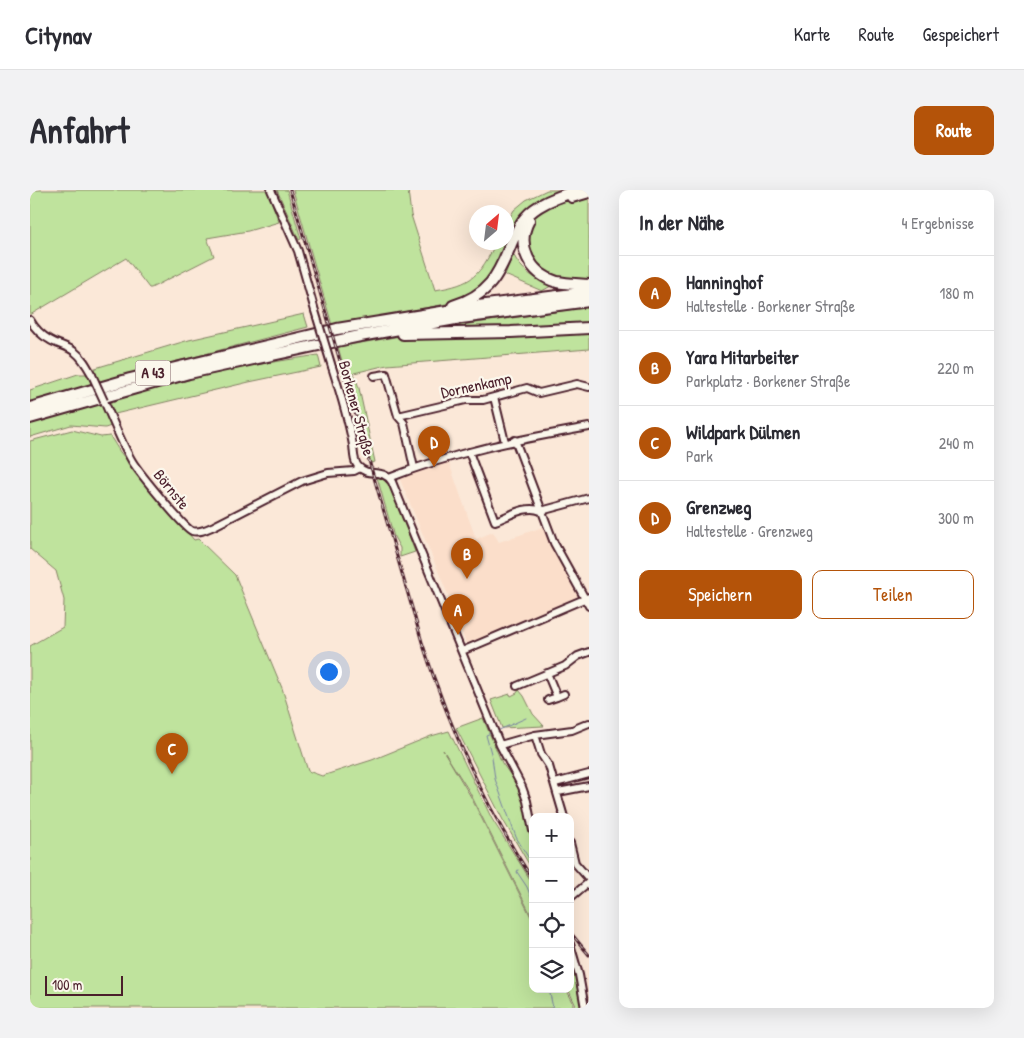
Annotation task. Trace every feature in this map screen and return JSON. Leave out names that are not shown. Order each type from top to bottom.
[{"type":"highway","points":[[419,316],[477,297],[492,284],[502,268],[516,233],[525,217],[544,203],[577,190]]},
{"type":"highway","points":[[589,192],[559,201],[535,213],[528,222],[523,240],[528,261],[539,273],[557,282],[589,285]]},
{"type":"highway","name":"A 43","points":[[30,408],[130,379],[337,329],[589,292]]},
{"type":"highway","name":"A 43","points":[[30,418],[189,373],[360,336],[471,317],[589,301]]},
{"type":"highway","points":[[360,336],[385,337],[416,333],[511,332],[589,328]]},
{"type":"street","name":"Borkener Straße","points":[[271,190],[298,251],[346,412],[355,460],[360,468],[366,472],[379,472],[389,478]]},
{"type":"street","name":"Börnste","points":[[30,320],[37,331],[50,341],[76,352],[86,363],[132,461],[183,524],[192,531],[202,531],[214,526],[302,481],[328,473],[354,471],[360,468]]},
{"type":"street","points":[[374,376],[386,374],[398,416],[404,424],[414,468]]},
{"type":"street","name":"Dornenkamp","points":[[398,416],[466,400],[483,400],[527,388],[539,393],[578,384],[589,387]]},
{"type":"street","points":[[494,397],[505,442]]},
{"type":"street","points":[[529,813],[522,787],[500,744],[395,488],[389,478],[414,468],[505,442],[589,427]]},
{"type":"street","points":[[515,440],[540,511],[554,544],[587,598],[589,606]]},
{"type":"street","points":[[470,452],[495,521],[528,509],[534,508],[540,511],[589,498]]},
{"type":"street","points":[[462,651],[587,598]]},
{"type":"street","points":[[517,686],[547,674],[589,652]]},
{"type":"street","points":[[547,674],[557,697]]},
{"type":"street","points":[[548,700],[564,694]]},
{"type":"street","points":[[500,744],[535,735],[572,730],[589,723]]},
{"type":"street","points":[[535,735],[541,754],[550,766],[563,813]]},
{"type":"street","points":[[554,783],[589,774]]},
{"type":"street","points":[[558,792],[589,786]]},
{"type":"street","points":[[574,858],[575,863],[589,880],[574,894]]},
{"type":"street","points":[[571,948],[579,975],[585,1008]]},
{"type":"shaded area","points":[[448,460],[476,539],[493,532],[499,542],[546,526],[583,597],[467,646],[451,602],[399,477]]},
{"type":"green space","points":[[30,190],[267,190],[279,222],[248,231],[207,238],[214,256],[151,288],[149,288],[126,258],[30,315]]},
{"type":"green space","points":[[277,190],[287,190],[301,239],[299,240]]},
{"type":"green space","points":[[293,190],[408,190],[411,215],[435,290],[458,285],[473,277],[485,263],[492,250],[510,250],[489,283],[457,302],[332,325]]},
{"type":"green space","points":[[547,190],[571,190],[542,201],[514,244],[514,210],[526,200]]},
{"type":"green space","points":[[589,194],[589,283],[572,282],[545,275],[526,249],[532,219],[546,208]]},
{"type":"green space","points":[[513,254],[520,265],[529,273],[551,286],[542,291],[505,275]]},
{"type":"green space","points":[[589,307],[589,325],[427,330]]},
{"type":"green space","points":[[304,314],[308,327],[98,382],[92,369],[189,340]]},
{"type":"green space","points":[[589,331],[589,349],[387,365],[354,373],[375,462],[371,463],[338,347],[406,335]]},
{"type":"green space","points":[[318,355],[321,367],[115,414],[106,401],[242,367]]},
{"type":"green space","points":[[78,374],[88,374],[92,384],[30,403],[30,390]]},
{"type":"green space","points":[[102,403],[110,419],[111,426],[105,428],[71,425],[30,437],[30,424]]},
{"type":"green space","points":[[72,430],[101,437],[110,436],[120,452],[194,540],[198,539],[235,575],[282,688],[308,771],[322,776],[372,760],[431,736],[449,731],[492,819],[529,878],[529,911],[469,791],[443,750],[471,797],[529,913],[529,993],[568,993],[573,1002],[573,1008],[30,1008],[30,646],[63,627],[64,600],[56,571],[30,549],[30,441]]},
{"type":"green space","points":[[377,477],[385,480],[391,486],[415,552],[400,557],[400,548],[394,537]]},
{"type":"green space","points":[[519,690],[533,714],[544,726],[502,728],[491,700],[510,694],[511,696]]},
{"type":"green space","points":[[483,718],[502,763],[522,796],[529,828],[529,864],[503,820],[456,728]]},
{"type":"green space","points":[[574,970],[583,1008],[577,1008],[570,993],[574,993]]},
{"type":"waterway","points":[[497,731],[526,718]]},
{"type":"waterway","points":[[491,733],[486,735],[495,779],[516,837],[529,859]]},
{"type":"waterway","points":[[518,870],[517,872],[529,892]]},
{"type":"waterway","points":[[550,993],[553,1008]]},
{"type":"railway","points":[[290,190],[433,674],[469,765],[483,794],[529,874]]},
{"type":"railway","points":[[574,937],[589,955]]},
{"type":"place","name":"Grenzweg","points":[[434,467]]},
{"type":"place","name":"Yara Mitarbeiter","points":[[467,579]]},
{"type":"place","name":"Hanninghof","points":[[458,635]]},
{"type":"place","name":"Wildpark Dülmen","points":[[172,774]]}]
